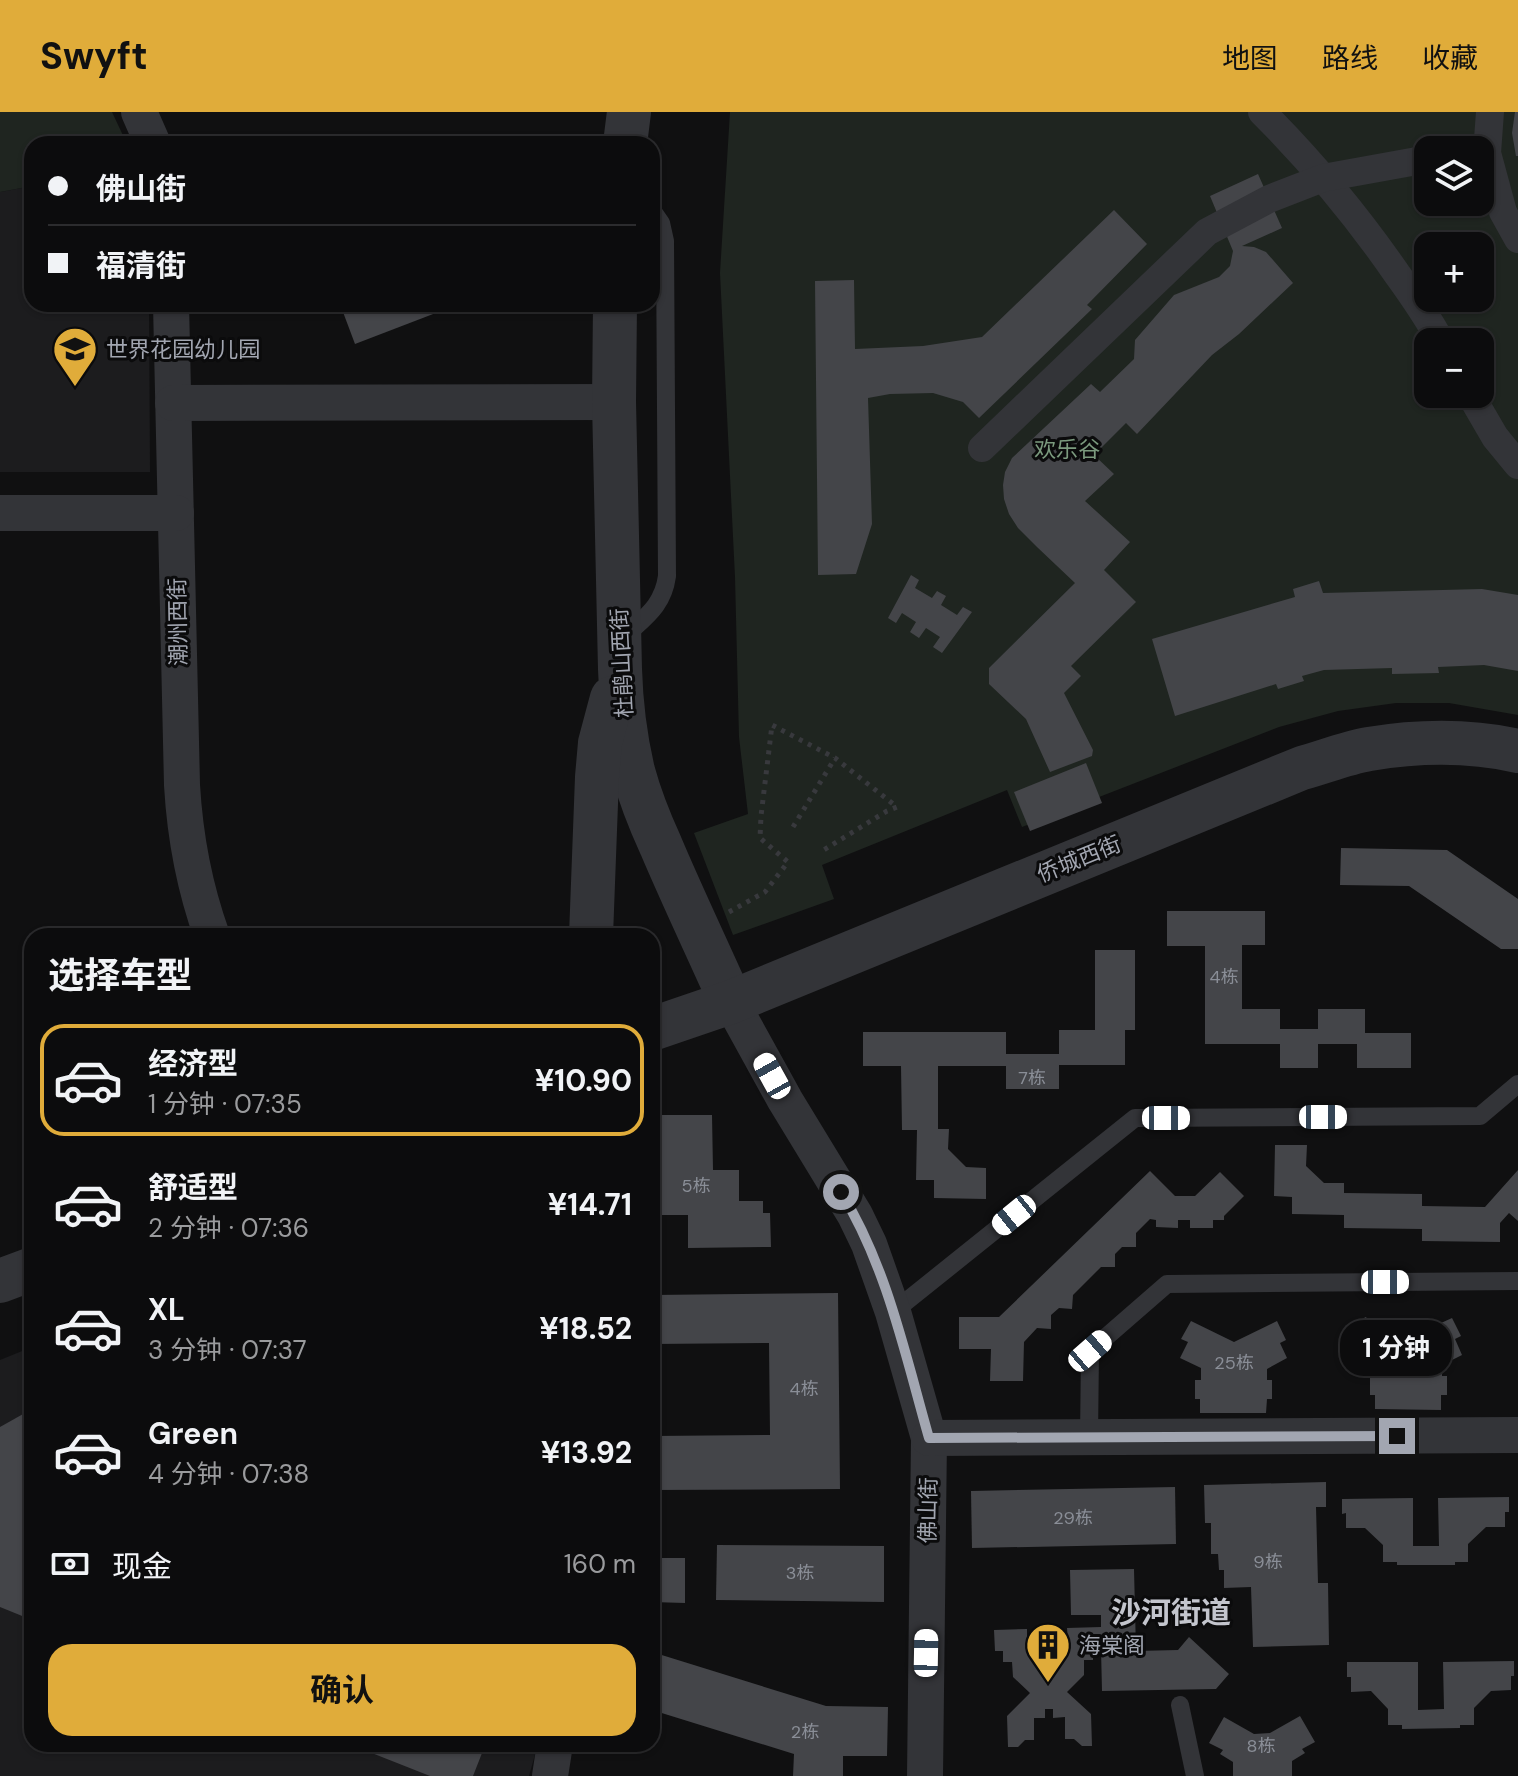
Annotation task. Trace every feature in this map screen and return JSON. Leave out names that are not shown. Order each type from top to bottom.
[{"type":"street","points":[[139,112],[150,136]]},
{"type":"street","points":[[626,136],[629,112]]},
{"type":"street","points":[[1262,112],[1357,218],[1433,328]]},
{"type":"street","points":[[1486,136],[1490,112]]},
{"type":"street","points":[[982,448],[1207,232],[1269,199],[1323,178],[1414,162]]},
{"type":"street","points":[[1494,184],[1503,212],[1518,239]]},
{"type":"street","name":"潮州西街","points":[[171,312],[184,819],[194,881],[209,928]]},
{"type":"street","name":"杜鹃山西街","points":[[615,312],[620,655],[627,740],[645,809],[731,1002]]},
{"type":"street","points":[[173,403],[614,402]]},
{"type":"street","points":[[1478,408],[1495,437],[1518,465]]},
{"type":"street","points":[[0,513],[176,513]]},
{"type":"street","points":[[591,928],[600,743],[620,655]]},
{"type":"street","name":"侨城西街","points":[[660,1026],[731,1002],[1302,768],[1366,749],[1432,742],[1492,745],[1518,751]]},
{"type":"street","name":"佛山街","points":[[731,1002],[869,1244],[893,1312],[929,1438],[925,1776]]},
{"type":"street","points":[[0,1281],[24,1272]]},
{"type":"street","points":[[929,1438],[1518,1435]]},
{"type":"street","points":[[550,1776],[554,1752]]},
{"type":"lane","points":[[620,655],[665,593],[667,576],[665,241],[660,222]]},
{"type":"lane","points":[[893,1312],[1135,1118],[1480,1116],[1518,1084]]},
{"type":"lane","points":[[1089,1438],[1090,1351],[1167,1284],[1515,1278]]},
{"type":"lane","points":[[1180,1705],[1195,1776]]},
{"type":"path","points":[[725,915],[765,892],[788,862],[760,838],[772,725],[835,758],[897,807],[822,851]]},
{"type":"path","points":[[793,827],[835,758]]},
{"type":"shaded area","name":"世界花园幼儿园","points":[[24,188],[24,312],[149,312],[150,472],[0,472],[0,192]]},
{"type":"shaded area","points":[[24,1350],[24,1752],[536,1752],[529,1776],[0,1776],[0,1360]]},
{"type":"green space","points":[[0,112],[112,112],[123,136],[24,136],[24,188],[0,192]]},
{"type":"green space","name":"欢乐谷","points":[[730,112],[1518,112],[1518,715],[1449,703],[1396,703],[1338,711],[1279,727],[1022,827],[1007,790],[822,865],[834,899],[733,935],[694,833],[748,814],[739,737],[735,577],[720,273]]},
{"type":"building","points":[[1515,112],[1518,112],[1518,156],[1512,133]]},
{"type":"building","points":[[1258,174],[1282,228],[1242,246],[1266,252],[1293,283],[1212,355],[1137,434],[1126,423],[1094,455],[1114,474],[1085,501],[1130,542],[1104,570],[1136,602],[1071,666],[1081,676],[1064,693],[1093,750],[1092,756],[1050,772],[1026,719],[989,684],[989,668],[1075,583],[1018,528],[1009,514],[1004,499],[1005,472],[1012,458],[1091,384],[1100,392],[1134,359],[1135,340],[1174,295],[1219,277],[1230,266],[1233,251],[1210,196]]},
{"type":"building","points":[[1114,210],[1147,244],[1087,305],[1092,309],[979,418],[963,402],[933,393],[868,398],[872,524],[856,574],[818,575],[815,281],[854,280],[855,349],[923,346],[982,337]]},
{"type":"building","points":[[343,312],[438,312],[355,344]]},
{"type":"building","points":[[911,575],[919,580],[915,588],[932,598],[937,591],[946,596],[941,605],[957,615],[963,607],[972,612],[942,653],[933,647],[940,637],[926,628],[919,638],[910,632],[916,622],[902,613],[896,623],[888,618]]},
{"type":"building","points":[[1319,581],[1323,593],[1482,589],[1518,595],[1518,671],[1484,665],[1438,667],[1439,673],[1392,674],[1392,668],[1324,670],[1302,676],[1304,681],[1278,689],[1276,684],[1175,716],[1152,639],[1295,597],[1293,589]]},
{"type":"building","points":[[1086,763],[1102,803],[1030,831],[1014,792]]},
{"type":"building","points":[[1341,848],[1447,850],[1518,899],[1518,949],[1501,949],[1409,886],[1340,885]]},
{"type":"building","points":[[1167,911],[1265,911],[1265,945],[1242,945],[1242,1009],[1280,1009],[1280,1029],[1318,1029],[1318,1009],[1365,1009],[1365,1033],[1411,1033],[1411,1068],[1357,1068],[1357,1044],[1318,1044],[1318,1068],[1280,1068],[1280,1044],[1205,1044],[1205,946],[1167,946]]},
{"type":"building","points":[[1095,950],[1135,950],[1135,1030],[1125,1030],[1125,1065],[1059,1065],[1059,1089],[1006,1089],[1006,1066],[938,1066],[938,1129],[949,1129],[948,1149],[966,1167],[986,1168],[986,1199],[934,1198],[934,1180],[916,1180],[917,1130],[902,1130],[901,1066],[863,1066],[863,1032],[1006,1032],[1006,1054],[1059,1054],[1059,1030],[1095,1030]]},
{"type":"building","points":[[660,1115],[712,1115],[713,1170],[739,1170],[739,1201],[763,1201],[763,1213],[770,1213],[771,1247],[688,1248],[688,1215],[660,1215]]},
{"type":"building","points":[[1275,1145],[1307,1145],[1306,1166],[1324,1183],[1344,1183],[1344,1193],[1422,1194],[1422,1206],[1485,1207],[1518,1170],[1518,1221],[1509,1213],[1500,1223],[1500,1242],[1422,1241],[1422,1229],[1344,1228],[1344,1215],[1292,1214],[1292,1197],[1274,1196]]},
{"type":"building","points":[[1150,1171],[1175,1196],[1195,1196],[1220,1172],[1244,1196],[1224,1216],[1224,1220],[1213,1220],[1213,1228],[1190,1228],[1190,1220],[1178,1220],[1178,1228],[1156,1227],[1156,1220],[1150,1219],[1136,1233],[1136,1247],[1122,1247],[1115,1254],[1115,1267],[1101,1267],[1073,1295],[1072,1309],[1059,1308],[1051,1315],[1051,1329],[1037,1328],[1024,1342],[1023,1381],[990,1381],[991,1349],[959,1349],[959,1317],[999,1317]]},
{"type":"building","points":[[838,1293],[840,1489],[660,1490],[660,1436],[770,1435],[769,1343],[660,1344],[660,1295]]},
{"type":"building","points":[[1365,1317],[1408,1338],[1452,1318],[1461,1336],[1455,1339],[1462,1355],[1442,1365],[1442,1376],[1447,1376],[1447,1395],[1441,1395],[1441,1410],[1375,1409],[1375,1395],[1370,1395],[1370,1376],[1375,1376],[1375,1364],[1355,1354],[1363,1339],[1356,1336]]},
{"type":"building","points":[[1191,1321],[1234,1342],[1277,1321],[1286,1340],[1280,1343],[1287,1358],[1267,1369],[1267,1380],[1272,1380],[1272,1399],[1267,1399],[1266,1413],[1200,1413],[1200,1399],[1195,1399],[1195,1380],[1201,1380],[1201,1368],[1180,1358],[1188,1342],[1181,1339]]},
{"type":"building","points":[[24,1414],[24,1617],[0,1607],[0,1427]]},
{"type":"building","points":[[1326,1482],[1326,1507],[1316,1507],[1318,1583],[1328,1583],[1329,1645],[1253,1647],[1251,1587],[1224,1588],[1224,1570],[1219,1570],[1218,1554],[1211,1554],[1211,1523],[1205,1523],[1204,1485]]},
{"type":"building","points":[[1175,1487],[1176,1544],[972,1548],[971,1491]]},
{"type":"building","points":[[1509,1497],[1505,1527],[1486,1527],[1468,1544],[1468,1562],[1455,1562],[1455,1565],[1397,1565],[1397,1562],[1383,1562],[1383,1545],[1365,1528],[1346,1528],[1346,1513],[1342,1514],[1342,1499],[1413,1498],[1413,1546],[1439,1546],[1438,1498]]},
{"type":"building","points":[[717,1545],[884,1546],[884,1602],[716,1600]]},
{"type":"building","points":[[660,1558],[685,1558],[685,1603],[660,1602]]},
{"type":"building","points":[[1134,1569],[1136,1651],[1178,1650],[1189,1637],[1229,1674],[1216,1689],[1102,1691],[1101,1649],[1093,1649],[1093,1660],[1084,1660],[1084,1675],[1067,1692],[1091,1714],[1092,1746],[1082,1746],[1074,1739],[1065,1739],[1065,1717],[1053,1718],[1053,1709],[1045,1709],[1045,1718],[1034,1718],[1034,1740],[1025,1740],[1018,1747],[1008,1747],[1007,1716],[1030,1693],[1013,1677],[1012,1662],[1003,1662],[1003,1651],[995,1651],[994,1630],[1027,1629],[1027,1642],[1040,1642],[1040,1660],[1048,1667],[1056,1659],[1056,1641],[1068,1641],[1067,1628],[1101,1627],[1101,1615],[1071,1615],[1070,1570]]},
{"type":"building","points":[[660,1654],[826,1706],[888,1707],[887,1756],[843,1756],[843,1776],[793,1776],[794,1754],[660,1712]]},
{"type":"building","points":[[1514,1661],[1511,1690],[1491,1691],[1474,1708],[1474,1725],[1460,1725],[1460,1728],[1402,1729],[1402,1725],[1388,1725],[1388,1709],[1371,1691],[1351,1692],[1351,1677],[1347,1677],[1347,1662],[1418,1662],[1418,1710],[1444,1709],[1443,1662]]},
{"type":"building","points":[[1300,1716],[1315,1742],[1302,1749],[1305,1753],[1292,1761],[1292,1776],[1233,1776],[1233,1762],[1220,1754],[1223,1750],[1209,1743],[1224,1717],[1254,1734],[1270,1733]]},
{"type":"building","points":[[369,1752],[482,1752],[473,1776],[430,1776]]},
{"type":"place","name":"世界花园幼儿园","points":[[75,388]]},
{"type":"place","name":"海棠阁","points":[[1048,1684]]},
{"type":"district","name":"沙河街道","points":[[1171,1612]]},
{"type":"route","points":[[841,1192],[881,1273],[929,1438],[1397,1436]]}]
